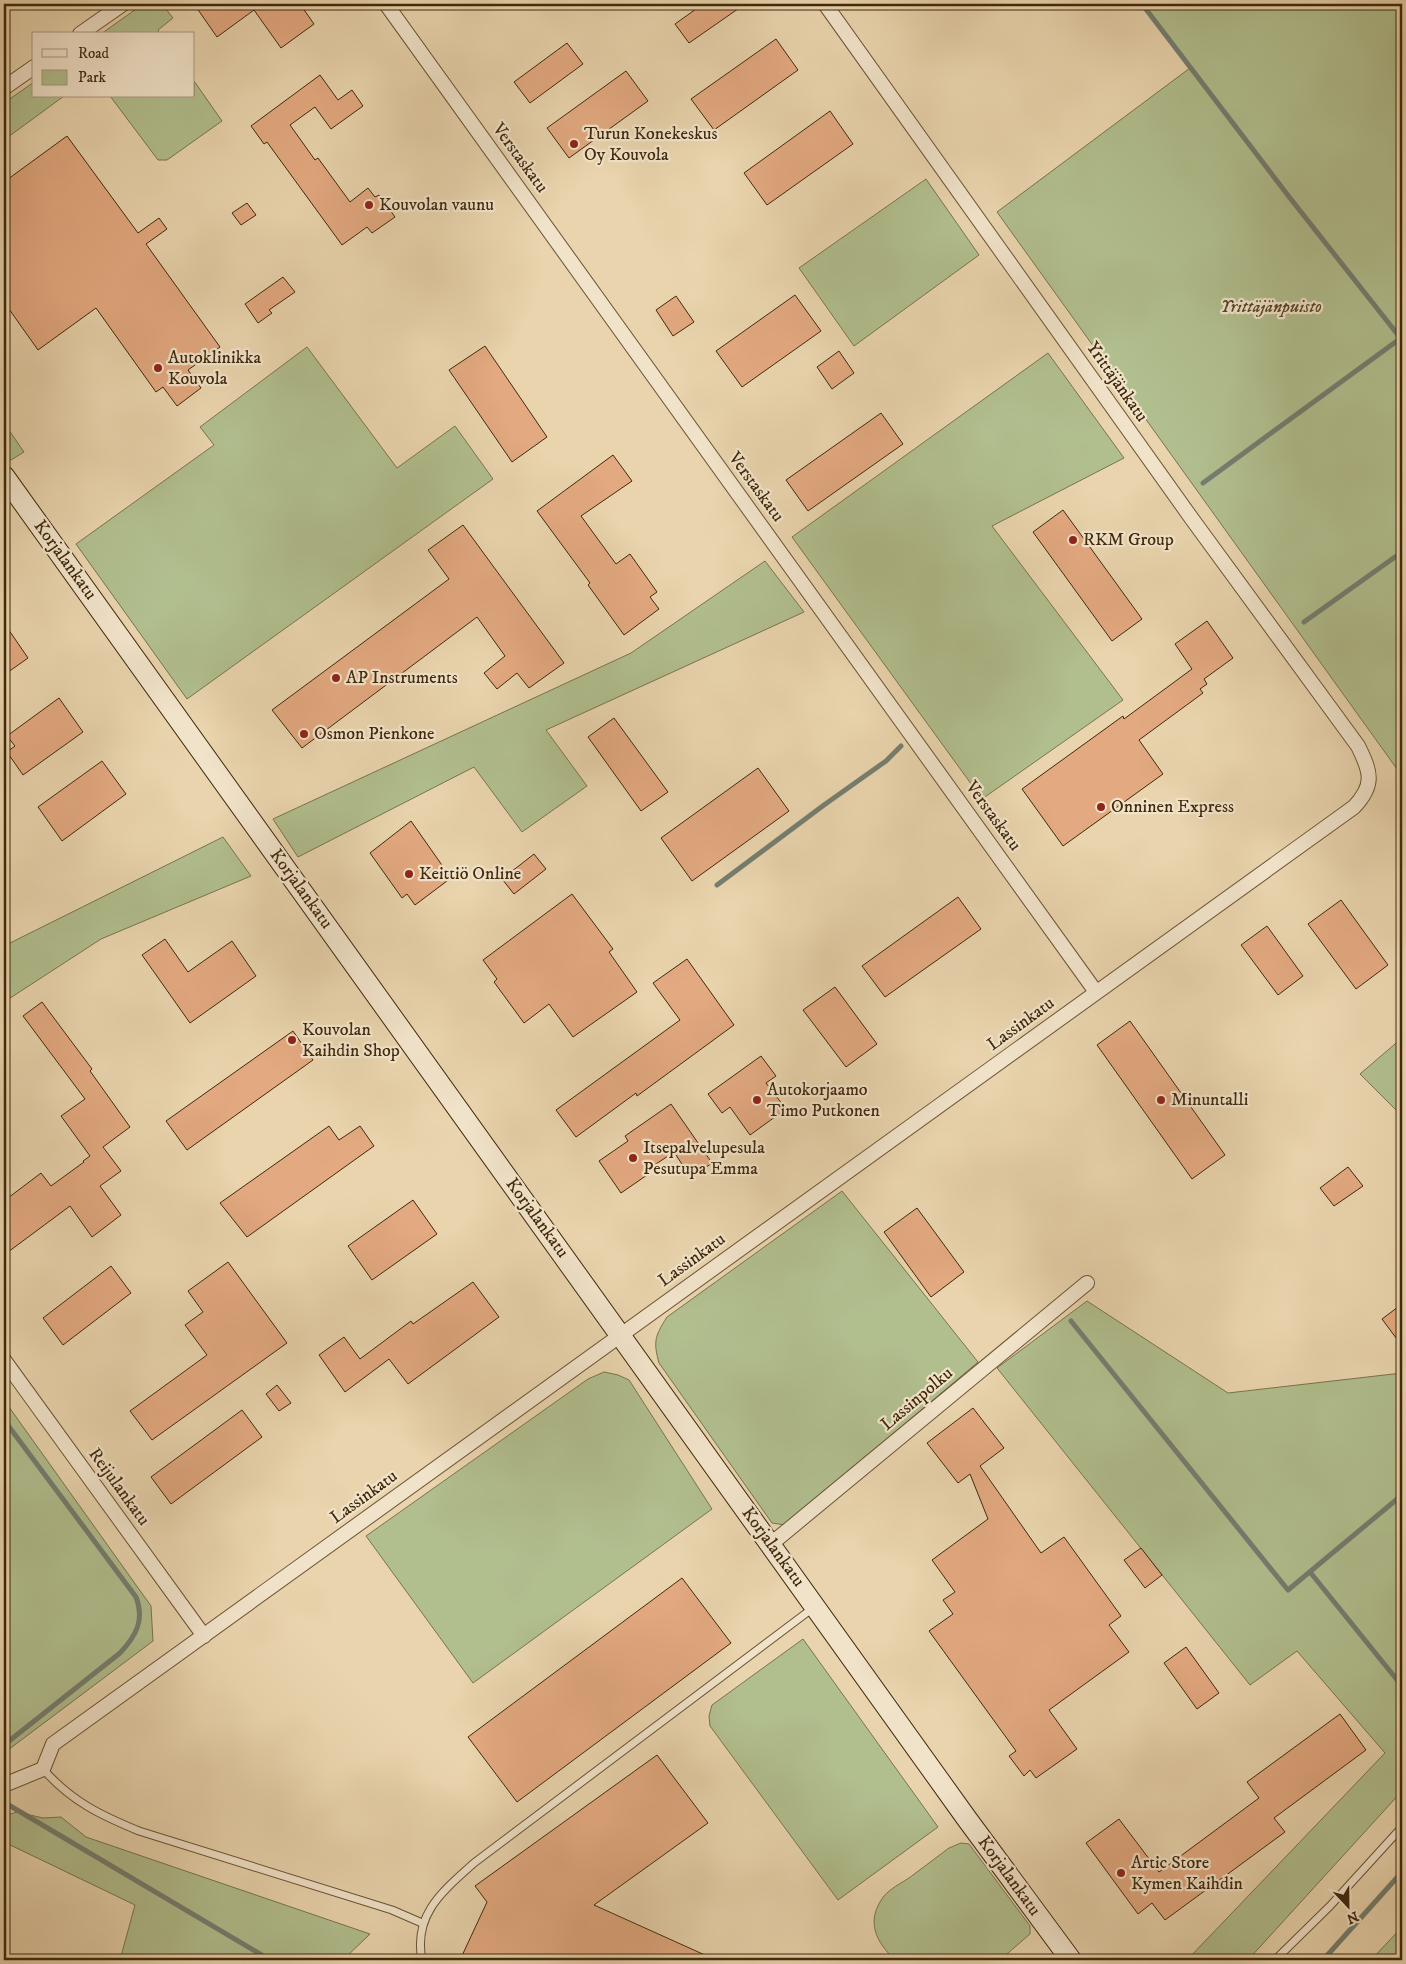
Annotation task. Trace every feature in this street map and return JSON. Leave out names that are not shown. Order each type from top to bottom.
[{"type":"street","points":[[83,32],[123,4]]},
{"type":"street","name":"Verstaskatu","points":[[386,4],[1096,992]]},
{"type":"street","name":"Yrittäjänkatu","points":[[825,4],[1186,511],[1358,746],[1366,761],[1370,785]]},
{"type":"street","points":[[4,88],[32,68]]},
{"type":"street","name":"Korjalankatu","points":[[4,476],[967,1819],[1071,1960]]},
{"type":"street","name":"Lassinkatu","points":[[43,1769],[53,1744],[1354,807],[1363,798],[1370,785]]},
{"type":"street","name":"Lassinpolku","points":[[771,1544],[1087,1283]]},
{"type":"street","name":"Reijulankatu","points":[[4,1360],[204,1636]]},
{"type":"street","points":[[4,1785],[43,1769]]},
{"type":"lane","points":[[422,1960],[420,1951],[422,1923],[438,1896],[474,1863],[816,1606]]},
{"type":"lane","points":[[43,1769],[58,1787],[78,1802],[101,1815],[139,1831],[392,1910],[422,1923]]},
{"type":"lane","points":[[1275,1960],[1330,1906],[1402,1827]]},
{"type":"green space","points":[[143,4],[162,4],[173,18],[158,30],[159,32],[104,32]]},
{"type":"green space","name":"Yrittäjänpuisto","points":[[1142,4],[1402,4],[1402,776],[997,212],[1190,68]]},
{"type":"green space","points":[[195,82],[222,121],[167,160],[158,160],[112,98],[195,98]]},
{"type":"green space","points":[[32,83],[32,98],[61,98],[4,140],[4,103]]},
{"type":"green space","points":[[926,179],[979,255],[854,346],[799,268]]},
{"type":"green space","points":[[307,347],[397,468],[455,426],[493,479],[187,699],[76,544],[214,445],[200,427]]},
{"type":"green space","points":[[1048,353],[1124,458],[992,526],[1123,700],[982,799],[792,537]]},
{"type":"green space","points":[[4,423],[24,452],[11,460],[4,455]]},
{"type":"green space","points":[[765,561],[804,612],[546,730],[587,786],[522,832],[474,767],[298,857],[273,819],[631,653]]},
{"type":"green space","points":[[223,837],[251,876],[101,939],[4,1002],[4,946]]},
{"type":"green space","points":[[1402,1038],[1402,1116],[1360,1074]]},
{"type":"green space","points":[[842,1191],[978,1362],[785,1525],[772,1523],[659,1363],[656,1339],[667,1317]]},
{"type":"green space","points":[[1087,1301],[1228,1393],[1402,1373],[1402,1791],[1248,1960],[1187,1960],[1385,1753],[1297,1651],[1250,1685],[997,1368]]},
{"type":"green space","points":[[604,1372],[629,1380],[712,1509],[473,1683],[366,1536],[588,1379]]},
{"type":"green space","points":[[4,1400],[151,1606],[153,1641],[4,1753]]},
{"type":"green space","points":[[803,1639],[938,1827],[838,1900],[710,1726],[709,1716],[712,1705]]},
{"type":"green space","points":[[17,1812],[43,1818],[61,1817],[86,1837],[370,1934],[343,1960],[120,1960],[135,1905],[4,1842],[4,1816]]},
{"type":"green space","points":[[961,1843],[969,1844],[1030,1926],[1030,1934],[1000,1960],[895,1960],[883,1946],[875,1931],[874,1922],[878,1905],[892,1889],[949,1848]]},
{"type":"green space","points":[[1402,1927],[1402,1960],[1371,1960]]},
{"type":"building","points":[[194,4],[300,4],[314,24],[281,48],[254,10],[217,37]]},
{"type":"building","points":[[703,4],[745,4],[689,43],[675,24]]},
{"type":"building","points":[[776,39],[798,70],[714,130],[691,99]]},
{"type":"building","points":[[567,43],[583,64],[530,103],[514,82]]},
{"type":"building","points":[[626,71],[648,101],[569,158],[547,128]]},
{"type":"building","points":[[320,75],[338,100],[352,90],[363,106],[331,129],[315,107],[290,125],[315,160],[318,158],[350,202],[368,188],[375,197],[379,195],[395,217],[372,233],[367,227],[342,245],[267,142],[264,144],[251,126]]},
{"type":"building","points":[[830,111],[853,144],[767,205],[744,173]]},
{"type":"building","points":[[67,136],[138,233],[159,218],[167,229],[146,244],[220,347],[188,370],[201,388],[177,406],[163,387],[156,392],[96,308],[38,350],[4,302],[4,182]]},
{"type":"building","points":[[247,203],[256,215],[241,225],[232,213]]},
{"type":"building","points":[[283,277],[295,292],[269,310],[272,313],[258,323],[245,304]]},
{"type":"building","points":[[795,295],[821,331],[742,387],[716,351]]},
{"type":"building","points":[[676,296],[694,322],[673,336],[656,310]]},
{"type":"building","points":[[485,346],[547,437],[512,462],[449,370]]},
{"type":"building","points":[[839,351],[854,373],[832,389],[817,367]]},
{"type":"building","points":[[881,413],[903,444],[808,511],[786,480]]},
{"type":"building","points":[[613,455],[632,481],[581,516],[616,564],[630,554],[657,592],[650,597],[659,609],[624,635],[588,585],[590,583],[537,511]]},
{"type":"building","points":[[1063,510],[1142,619],[1112,641],[1033,532]]},
{"type":"building","points":[[463,525],[564,663],[529,688],[517,673],[497,689],[484,673],[505,656],[477,617],[302,748],[272,710],[449,579],[428,550]]},
{"type":"building","points":[[1207,621],[1233,658],[1204,679],[1207,684],[1200,689],[1203,693],[1139,740],[1163,774],[1063,846],[1022,789],[1123,716],[1124,719],[1192,669],[1175,644]]},
{"type":"building","points":[[4,623],[28,658],[4,675]]},
{"type":"building","points":[[59,698],[83,732],[23,775],[7,752],[15,746],[7,736]]},
{"type":"building","points":[[614,718],[668,792],[641,811],[588,737]]},
{"type":"building","points":[[102,761],[126,794],[62,841],[38,807]]},
{"type":"building","points":[[758,768],[789,811],[692,881],[661,838]]},
{"type":"building","points":[[411,821],[451,878],[415,905],[407,894],[402,898],[370,853]]},
{"type":"building","points":[[534,854],[546,869],[514,894],[502,879]]},
{"type":"building","points":[[572,894],[613,949],[609,952],[637,992],[573,1037],[549,1004],[524,1023],[494,982],[497,979],[483,960]]},
{"type":"building","points":[[958,897],[981,929],[885,997],[862,966]]},
{"type":"building","points":[[1341,900],[1388,965],[1356,989],[1308,924]]},
{"type":"building","points":[[1267,926],[1303,976],[1278,995],[1241,945]]},
{"type":"building","points":[[165,939],[188,972],[232,941],[256,976],[190,1023],[142,955]]},
{"type":"building","points":[[687,959],[734,1025],[637,1096],[636,1093],[576,1137],[556,1110],[680,1020],[653,983]]},
{"type":"building","points":[[835,987],[877,1044],[846,1067],[803,1010]]},
{"type":"building","points":[[42,1002],[92,1069],[90,1071],[130,1127],[103,1147],[121,1171],[100,1186],[121,1215],[92,1237],[70,1206],[4,1255],[4,1201],[41,1173],[51,1186],[90,1156],[61,1116],[85,1099],[23,1016]]},
{"type":"building","name":"Minuntalli","points":[[1130,1021],[1225,1155],[1192,1179],[1097,1045]]},
{"type":"building","points":[[293,1031],[313,1060],[187,1150],[166,1121]]},
{"type":"building","points":[[761,1056],[776,1076],[766,1083],[786,1109],[750,1135],[730,1107],[722,1113],[708,1094]]},
{"type":"building","points":[[671,1104],[712,1163],[691,1178],[674,1152],[647,1170],[650,1173],[621,1193],[599,1161],[628,1141],[625,1136]]},
{"type":"building","points":[[329,1126],[339,1140],[360,1126],[374,1146],[247,1237],[220,1203]]},
{"type":"building","points":[[1348,1167],[1363,1186],[1334,1206],[1320,1188]]},
{"type":"building","points":[[413,1200],[437,1234],[372,1280],[348,1246]]},
{"type":"building","points":[[917,1208],[964,1272],[931,1297],[884,1232]]},
{"type":"building","points":[[228,1262],[287,1343],[152,1440],[130,1411],[207,1355],[185,1325],[203,1312],[188,1291]]},
{"type":"building","points":[[111,1266],[131,1293],[63,1345],[43,1318]]},
{"type":"building","points":[[473,1282],[499,1317],[408,1384],[389,1359],[345,1392],[319,1355],[344,1337],[360,1359],[411,1321],[413,1324]]},
{"type":"building","points":[[1402,1304],[1402,1346],[1382,1319]]},
{"type":"building","points":[[277,1385],[291,1403],[279,1411],[266,1394]]},
{"type":"building","points":[[973,1408],[1004,1448],[980,1466],[1041,1553],[1064,1537],[1121,1616],[1109,1625],[1129,1652],[1049,1710],[1077,1749],[1036,1778],[1030,1770],[1024,1776],[1009,1756],[1016,1751],[929,1631],[953,1614],[943,1600],[955,1592],[932,1560],[988,1519],[970,1474],[958,1483],[927,1443]]},
{"type":"building","points":[[242,1410],[262,1437],[171,1504],[151,1477]]},
{"type":"building","points":[[1141,1548],[1162,1575],[1145,1588],[1124,1560]]},
{"type":"building","points":[[682,1578],[731,1643],[517,1802],[468,1737]]},
{"type":"building","points":[[1186,1647],[1219,1693],[1197,1709],[1164,1663]]},
{"type":"building","points":[[1340,1714],[1366,1750],[1274,1818],[1285,1832],[1165,1920],[1152,1903],[1138,1914],[1086,1843],[1119,1819],[1159,1872],[1259,1798],[1247,1782]]},
{"type":"building","points":[[657,1755],[708,1823],[594,1905],[716,1960],[460,1960],[487,1902],[475,1886]]},
{"type":"waterway","points":[[1142,4],[1290,198],[1402,340]]},
{"type":"waterway","points":[[1203,483],[1401,338]]},
{"type":"waterway","points":[[1304,622],[1402,552]]},
{"type":"waterway","points":[[717,885],[886,761],[901,746]]},
{"type":"waterway","points":[[1071,1321],[1288,1590],[1402,1495]]},
{"type":"waterway","points":[[4,1420],[136,1597],[140,1613],[134,1634],[120,1653],[4,1745]]},
{"type":"waterway","points":[[1310,1572],[1402,1686]]},
{"type":"waterway","points":[[7,1804],[270,1960]]},
{"type":"waterway","points":[[1323,1960],[1402,1872]]},
{"type":"place","name":"Turun Konekeskus Oy Kouvola","points":[[574,144]]},
{"type":"place","name":"Kouvolan vaunu","points":[[369,205]]},
{"type":"place","name":"Autoklinikka Kouvola","points":[[158,368]]},
{"type":"place","name":"RKM Group","points":[[1073,540]]},
{"type":"place","name":"AP Instruments","points":[[336,678]]},
{"type":"place","name":"Osmon Pienkone","points":[[304,734]]},
{"type":"place","name":"Onninen Express","points":[[1101,807]]},
{"type":"place","name":"Keittiö Online","points":[[409,874]]},
{"type":"place","name":"Kouvolan Kaihdin Shop","points":[[292,1040]]},
{"type":"place","name":"Autokorjaamo Timo Putkonen","points":[[757,1100]]},
{"type":"place","name":"Minuntalli","points":[[1161,1100]]},
{"type":"place","name":"Itsepalvelupesula Pesutupa Emma","points":[[633,1158]]},
{"type":"place","name":"Artic Store Kymen Kaihdin","points":[[1121,1873]]}]
